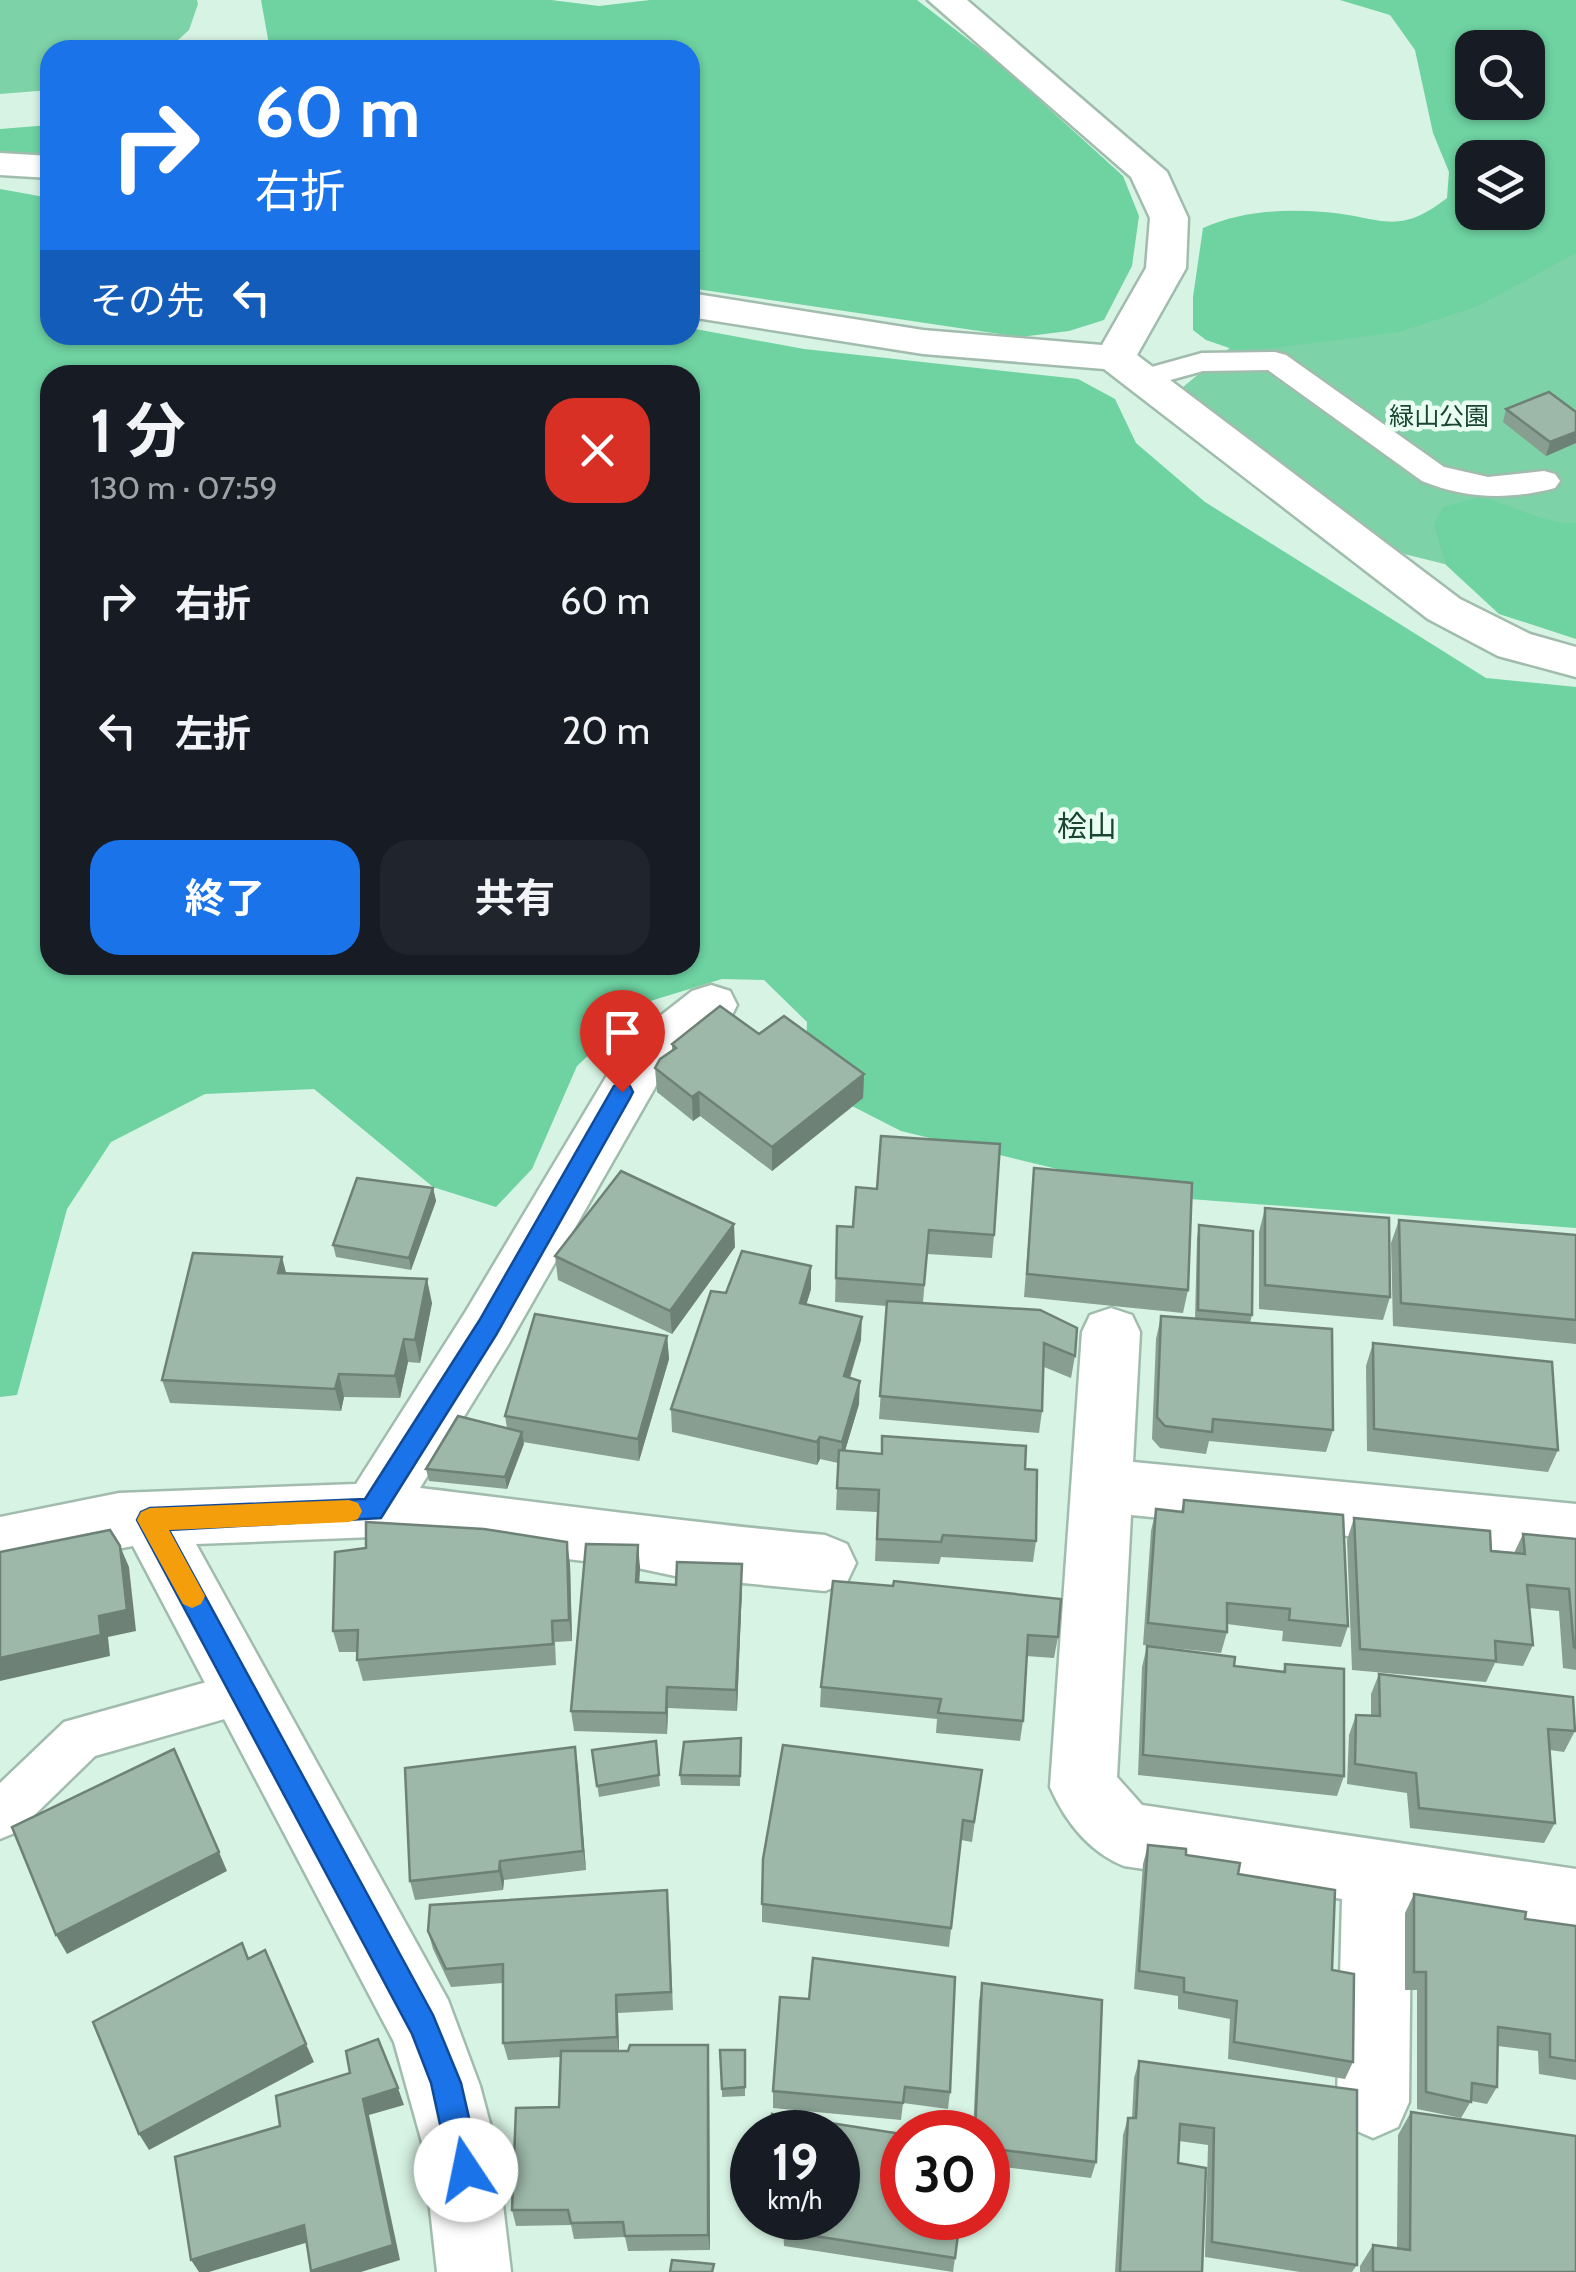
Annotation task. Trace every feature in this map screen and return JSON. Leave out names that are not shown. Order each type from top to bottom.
[{"type":"street","points":[[946,0],[1148,172],[1169,218],[1166,268],[1128,369]]},
{"type":"street","points":[[0,164],[40,166]]},
{"type":"street","points":[[700,307],[1128,369],[1444,608],[1514,645],[1576,662]]},
{"type":"street","points":[[372,1510],[487,1328],[646,1056],[712,1005]]},
{"type":"street","points":[[1111,1332],[1083,1787],[1124,1834],[1576,1902]]},
{"type":"street","points":[[1103,1486],[1576,1531]]},
{"type":"street","points":[[0,1544],[119,1520],[372,1510],[550,1528],[680,1550],[826,1563]]},
{"type":"street","points":[[150,1520],[423,2025],[446,2083],[462,2142],[473,2225],[474,2272]]},
{"type":"street","points":[[1373,2102],[1377,1875]]},
{"type":"lane","points":[[1128,369],[1275,361],[1433,474],[1452,483],[1517,488],[1544,481]]},
{"type":"lane","points":[[0,1816],[81,1738],[246,1693]]},
{"type":"green space","points":[[0,0],[197,0],[189,30],[178,40],[40,40],[40,91],[0,94]]},
{"type":"green space","points":[[261,0],[551,0],[599,6],[650,0],[917,0],[1001,65],[1123,176],[1139,216],[1132,266],[1104,320],[1069,331],[1020,337],[700,289],[700,40],[268,40]]},
{"type":"green space","points":[[1340,0],[1576,0],[1576,253],[1478,306],[1399,332],[1241,352],[1206,340],[1193,330],[1193,297],[1203,228],[1232,218],[1277,211],[1401,221],[1414,218],[1447,198],[1449,172],[1433,133],[1415,50],[1390,15]]},
{"type":"green space","points":[[40,126],[40,161],[0,160],[0,129]]},
{"type":"green space","name":"桧山","points":[[0,189],[40,196],[40,345],[700,345],[700,330],[804,349],[1078,379],[1115,399],[1136,443],[1205,502],[1486,678],[1576,687],[1576,1228],[1177,1198],[901,1131],[805,1082],[807,1022],[764,980],[722,979],[644,1003],[577,1066],[532,1169],[496,1207],[433,1187],[314,1089],[205,1094],[111,1142],[67,1209],[17,1395],[0,1397]]},
{"type":"green space","name":"緑山公園","points":[[1576,218],[1576,554],[1505,579],[1392,551],[1184,396],[1182,388],[1232,346]]},
{"type":"green space","points":[[1480,497],[1540,517],[1576,523],[1576,639],[1499,614],[1446,565],[1434,525],[1443,507]]},
{"type":"building","points":[[1549,392],[1576,412],[1576,432],[1550,442],[1506,409]]},
{"type":"building","points":[[720,1006],[759,1034],[784,1016],[864,1074],[772,1147],[699,1092],[692,1097],[655,1068],[660,1059],[676,1048],[672,1044]]},
{"type":"building","points":[[881,1136],[1000,1144],[994,1235],[929,1230],[924,1285],[836,1278],[837,1226],[853,1227],[856,1187],[877,1189]]},
{"type":"building","points":[[1034,1168],[1192,1183],[1188,1290],[1027,1274]]},
{"type":"building","points":[[621,1171],[734,1224],[670,1311],[555,1256]]},
{"type":"building","points":[[357,1178],[433,1188],[409,1258],[333,1245]]},
{"type":"building","points":[[1265,1208],[1389,1218],[1390,1297],[1265,1285]]},
{"type":"building","points":[[1399,1220],[1576,1235],[1576,1320],[1401,1303]]},
{"type":"building","points":[[1199,1225],[1253,1231],[1252,1315],[1198,1310]]},
{"type":"building","points":[[742,1251],[811,1266],[800,1303],[862,1317],[844,1376],[860,1381],[842,1442],[820,1437],[817,1442],[671,1409],[711,1291],[726,1293]]},
{"type":"building","points":[[193,1253],[282,1257],[278,1273],[427,1279],[415,1340],[404,1339],[395,1376],[339,1374],[335,1389],[162,1380]]},
{"type":"building","points":[[887,1301],[1040,1310],[1077,1328],[1075,1356],[1044,1343],[1042,1411],[880,1396]]},
{"type":"building","points":[[535,1314],[667,1336],[638,1439],[505,1416]]},
{"type":"building","points":[[1161,1316],[1332,1329],[1333,1430],[1213,1419],[1212,1432],[1165,1426],[1157,1417]]},
{"type":"building","points":[[1373,1343],[1552,1362],[1558,1450],[1374,1429]]},
{"type":"building","points":[[458,1416],[522,1432],[505,1477],[426,1469]]},
{"type":"building","points":[[882,1436],[1026,1446],[1025,1469],[1037,1470],[1036,1541],[943,1535],[941,1542],[877,1539],[879,1490],[837,1488],[839,1450],[882,1454]]},
{"type":"building","points":[[1184,1500],[1343,1515],[1348,1626],[1289,1620],[1290,1609],[1227,1603],[1227,1632],[1148,1623],[1156,1509],[1183,1512]]},
{"type":"building","points":[[1354,1518],[1490,1531],[1491,1551],[1525,1554],[1523,1534],[1576,1539],[1576,1648],[1569,1589],[1527,1585],[1533,1645],[1495,1641],[1496,1661],[1360,1649]]},
{"type":"building","points":[[366,1522],[484,1529],[567,1542],[569,1620],[552,1621],[553,1644],[357,1660],[358,1630],[333,1631],[335,1552],[366,1548]]},
{"type":"building","points":[[110,1530],[120,1546],[127,1610],[99,1616],[101,1635],[0,1658],[0,1552]]},
{"type":"building","points":[[586,1544],[638,1545],[636,1582],[676,1585],[677,1562],[742,1564],[736,1690],[667,1687],[666,1713],[571,1711]]},
{"type":"building","points":[[833,1581],[893,1586],[894,1581],[1061,1599],[1058,1637],[1028,1635],[1023,1721],[938,1713],[941,1699],[821,1687]]},
{"type":"building","points":[[1147,1646],[1235,1657],[1234,1666],[1285,1672],[1285,1664],[1344,1669],[1344,1776],[1143,1755]]},
{"type":"building","points":[[1379,1674],[1573,1697],[1575,1731],[1548,1729],[1555,1823],[1419,1808],[1416,1773],[1355,1764],[1356,1715],[1380,1716]]},
{"type":"building","points":[[741,1738],[740,1776],[680,1775],[684,1742]]},
{"type":"building","points":[[656,1741],[659,1775],[597,1786],[592,1750]]},
{"type":"building","points":[[783,1745],[982,1770],[974,1822],[963,1820],[951,1928],[762,1904],[763,1859]]},
{"type":"building","points":[[575,1747],[583,1851],[500,1861],[499,1871],[410,1881],[405,1768]]},
{"type":"building","points":[[174,1749],[219,1852],[56,1935],[12,1827]]},
{"type":"building","points":[[1148,1845],[1186,1849],[1186,1855],[1240,1863],[1238,1874],[1335,1890],[1332,1970],[1354,1974],[1353,2062],[1234,2042],[1237,2001],[1184,1992],[1184,1978],[1139,1971]]},
{"type":"building","points":[[667,1890],[671,1992],[616,1995],[617,2037],[503,2043],[503,1964],[446,1969],[428,1931],[430,1905]]},
{"type":"building","points":[[1414,1894],[1526,1912],[1525,1919],[1576,1926],[1576,2061],[1550,2057],[1550,2034],[1498,2027],[1497,2087],[1472,2083],[1471,2102],[1426,2092],[1426,1972],[1414,1972]]},
{"type":"building","points":[[242,1943],[248,1959],[265,1950],[306,2044],[139,2134],[93,2022]]},
{"type":"building","points":[[813,1958],[955,1977],[950,2092],[905,2087],[903,2103],[773,2091],[780,1997],[809,1999]]},
{"type":"building","points":[[982,1983],[1102,2000],[1096,2162],[1010,2151],[1010,2110],[976,2110]]},
{"type":"building","points":[[378,2039],[398,2088],[363,2099],[393,2245],[311,2271],[304,2225],[191,2260],[175,2157],[280,2126],[276,2096],[350,2073],[346,2051]]},
{"type":"building","points":[[630,2045],[708,2045],[708,2235],[625,2236],[623,2222],[571,2223],[568,2210],[512,2210],[516,2108],[559,2107],[561,2051],[628,2051]]},
{"type":"building","points":[[720,2050],[745,2050],[745,2087],[722,2089]]},
{"type":"building","points":[[1139,2061],[1357,2090],[1357,2265],[1212,2242],[1214,2128],[1180,2124],[1178,2163],[1206,2168],[1202,2272],[1120,2272],[1128,2118],[1136,2118]]},
{"type":"building","points":[[1411,2112],[1576,2136],[1576,2272],[1373,2272],[1373,2245],[1410,2250]]},
{"type":"building","points":[[860,2128],[880,2131],[880,2240],[957,2240],[955,2258],[840,2240],[860,2240]]},
{"type":"building","points":[[672,2260],[714,2264],[712,2272],[670,2272]]},
{"type":"slow traffic","points":[[192,1596],[150,1520],[349,1511]]},
{"type":"route","points":[[466,2170],[446,2083],[423,2025],[150,1520],[372,1510],[487,1328],[622,1092]]}]
